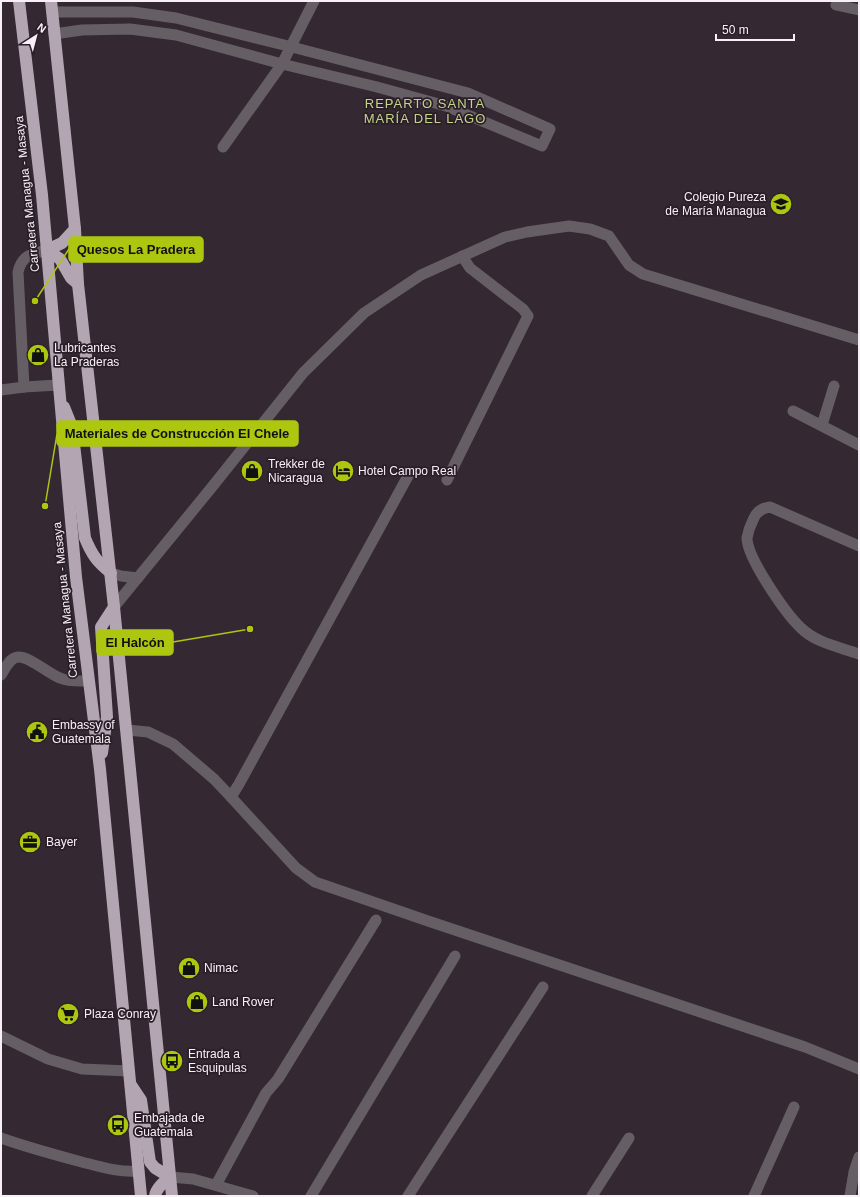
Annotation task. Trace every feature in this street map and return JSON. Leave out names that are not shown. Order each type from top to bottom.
[{"type":"highway","name":"Carretera Managua - Masaya","points":[[19,1],[42,195],[76,582],[100,769],[141,1196]]},
{"type":"highway","points":[[52,6],[75,229],[78,284],[111,573],[172,1196]]},
{"type":"highway","points":[[46,250],[62,243],[75,229]]},
{"type":"highway","points":[[46,250],[60,259],[71,278],[78,284]]},
{"type":"highway","points":[[58,389],[72,427],[85,538],[95,559],[111,573]]},
{"type":"highway","points":[[100,769],[107,717],[101,628],[114,606]]},
{"type":"highway","points":[[130,1084],[141,1100],[150,1162],[154,1168],[170,1177]]},
{"type":"highway","points":[[155,1196],[160,1186],[170,1177]]},
{"type":"street","points":[[224,147],[282,64],[292,47],[314,1],[311,1]]},
{"type":"street","points":[[836,5],[859,10]]},
{"type":"street","points":[[52,6],[133,12],[176,18],[468,93],[550,129],[542,146],[446,106],[176,35],[130,29],[82,30],[54,34]]},
{"type":"street","points":[[114,606],[303,373],[364,313],[421,275],[505,237],[527,232],[569,226],[590,229],[610,236],[629,265],[643,274],[859,340]]},
{"type":"street","points":[[24,386],[18,272],[20,263],[26,257],[46,250]]},
{"type":"street","points":[[447,480],[528,316],[523,310],[470,268],[462,256]]},
{"type":"street","points":[[1,390],[24,386],[58,389]]},
{"type":"street","points":[[822,425],[834,386]]},
{"type":"street","points":[[793,411],[859,445]]},
{"type":"street","points":[[231,797],[243,778],[408,476]]},
{"type":"street","points":[[859,546],[770,507],[763,508],[755,514],[747,539],[751,555],[764,578],[776,597],[801,628],[815,638],[859,654]]},
{"type":"street","points":[[111,573],[138,578]]},
{"type":"street","points":[[1,675],[10,662],[18,657],[26,659],[58,678],[70,682],[88,681]]},
{"type":"street","points":[[127,730],[148,732],[173,744],[231,797],[296,868],[315,882],[805,1047],[859,1069]]},
{"type":"street","points":[[216,1185],[266,1093],[278,1079],[376,920]]},
{"type":"street","points":[[312,1196],[455,956]]},
{"type":"street","points":[[408,1196],[543,987]]},
{"type":"street","points":[[1,1036],[48,1059],[75,1067],[129,1071]]},
{"type":"street","points":[[754,1196],[794,1107]]},
{"type":"street","points":[[1,1138],[33,1149],[111,1170],[131,1172],[139,1171]]},
{"type":"street","points":[[592,1196],[629,1138]]},
{"type":"street","points":[[850,1196],[859,1156]]},
{"type":"street","points":[[170,1177],[216,1185],[253,1196]]},
{"type":"place","name":"Colegio Pureza de María Managua","points":[[781,204]]},
{"type":"place","name":"Quesos La Pradera","points":[[35,301]]},
{"type":"place","name":"Lubricantes La Praderas","points":[[38,355]]},
{"type":"place","name":"Trekker de Nicaragua","points":[[252,471]]},
{"type":"place","name":"Hotel Campo Real","points":[[343,471]]},
{"type":"place","name":"Materiales de Construcción El Chele","points":[[45,506]]},
{"type":"place","name":"El Halcón","points":[[250,629]]},
{"type":"place","name":"Embassy of Guatemala","points":[[37,732]]},
{"type":"place","name":"Bayer","points":[[30,842]]},
{"type":"place","name":"Nimac","points":[[189,968]]},
{"type":"place","name":"Land Rover","points":[[197,1002]]},
{"type":"place","name":"Plaza Conray","points":[[68,1014]]},
{"type":"place","name":"Entrada a Esquipulas","points":[[172,1061]]},
{"type":"place","name":"Embajada de Guatemala","points":[[118,1125]]},
{"type":"district","name":"REPARTO SANTA MARÍA DEL LAGO","points":[[425,110]]}]
